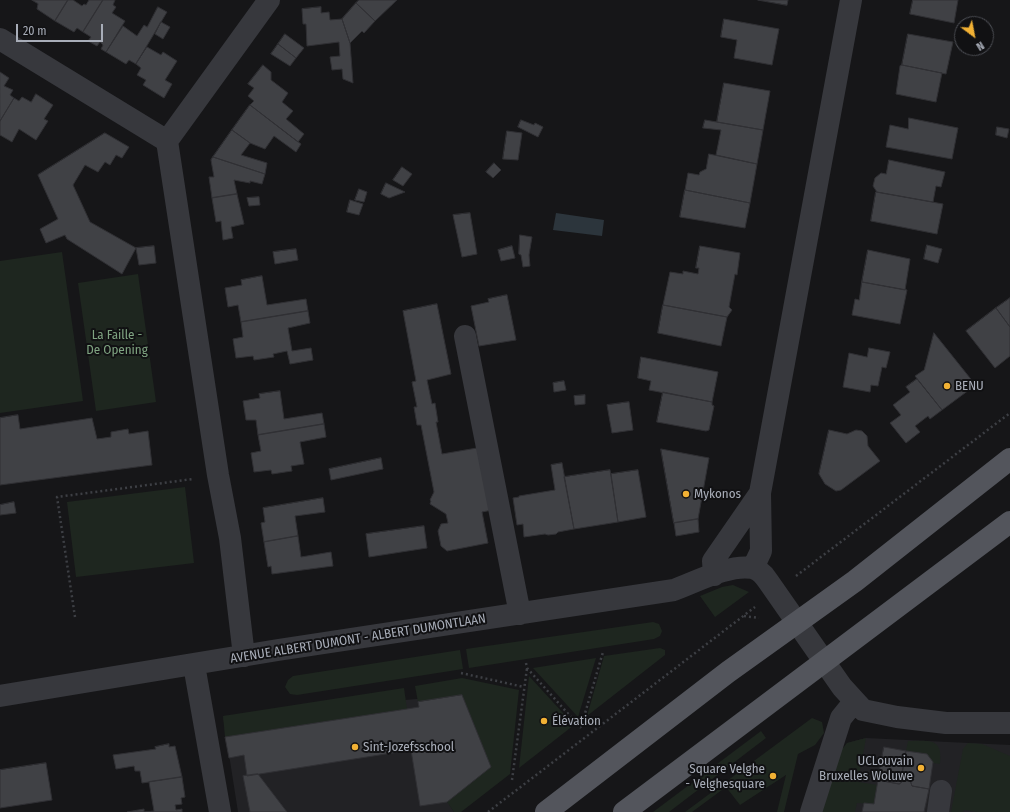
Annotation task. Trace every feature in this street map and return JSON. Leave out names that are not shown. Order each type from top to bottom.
[{"type":"main road","points":[[546,812],[728,672],[855,580],[1010,459]]},
{"type":"main road","points":[[624,812],[1010,522]]},
{"type":"street","points":[[244,656],[230,538],[218,476],[167,141],[268,0]]},
{"type":"street","points":[[850,0],[760,493],[761,551],[753,568],[761,572],[776,591],[854,702],[863,710],[897,717],[946,723],[1010,723]]},
{"type":"street","points":[[0,39],[167,141]]},
{"type":"street","points":[[465,336],[520,614]]},
{"type":"street","points":[[714,576],[713,561],[760,493]]},
{"type":"street","name":"AVENUE ALBERT DUMONT - ALBERT DUMONTLAAN","points":[[0,696],[244,656],[674,590],[736,568],[753,568]]},
{"type":"street","points":[[194,665],[220,812]]},
{"type":"street","points":[[811,812],[841,718],[854,702]]},
{"type":"street","points":[[938,812],[941,791]]},
{"type":"path","points":[[488,812],[1010,413]]},
{"type":"path","points":[[75,617],[57,498],[218,476]]},
{"type":"path","points":[[527,668],[581,728],[603,652]]},
{"type":"path","points":[[512,780],[527,668],[526,663]]},
{"type":"path","points":[[462,673],[524,687]]},
{"type":"shaded area","points":[[556,213],[604,220],[602,236],[553,230]]},
{"type":"shaded area","name":"Sint-Jozefsschool","points":[[462,695],[491,767],[447,801],[454,812],[238,812],[223,716]]},
{"type":"shaded area","name":"UCLouvain Bruxelles Woluwe","points":[[866,738],[1010,745],[1010,812],[818,812],[847,743]]},
{"type":"green space","points":[[62,252],[83,401],[0,413],[0,261]]},
{"type":"green space","name":"La Faille - De Opening","points":[[138,274],[156,402],[96,411],[78,283]]},
{"type":"green space","points":[[185,487],[194,563],[76,577],[67,502]]},
{"type":"green space","points":[[733,585],[749,592],[715,617],[700,596],[722,587]]},
{"type":"green space","points":[[653,622],[659,624],[662,631],[660,636],[654,639],[469,668],[466,649]]},
{"type":"green space","points":[[660,648],[665,650],[665,655],[587,716],[604,656]]},
{"type":"green space","points":[[460,650],[463,669],[297,695],[290,694],[285,687],[288,680],[293,676]]},
{"type":"green space","points":[[596,658],[578,717],[533,668]]},
{"type":"green space","points":[[529,676],[574,725],[519,768]]},
{"type":"green space","points":[[462,678],[519,690],[510,774],[461,812],[454,812],[447,802],[491,767],[462,695],[418,702],[415,686]]},
{"type":"green space","points":[[404,688],[407,709],[225,737],[223,716]]},
{"type":"green space","points":[[812,718],[822,722],[824,733],[815,745],[798,754],[784,812],[777,812],[786,775],[740,805],[726,787],[692,812],[685,812]]},
{"type":"green space","points":[[761,731],[766,738],[669,812],[653,812]]},
{"type":"green space","points":[[866,738],[858,782],[877,785],[874,804],[857,803],[855,812],[820,812],[835,758],[847,743]]},
{"type":"green space","points":[[908,741],[933,742],[939,749],[940,764],[933,763],[927,754],[906,751]]},
{"type":"green space","points":[[968,743],[982,744],[1010,756],[1010,812],[977,812],[964,810],[963,812],[951,812],[963,749]]},
{"type":"building","points":[[32,0],[68,0],[55,21],[37,9],[38,4]]},
{"type":"building","points":[[68,0],[73,0],[82,6],[84,4],[86,5],[89,0],[103,0],[83,32],[77,28],[74,32],[55,21]]},
{"type":"building","points":[[103,0],[115,0],[113,5],[116,7],[112,13],[125,21],[106,52],[101,49],[103,45],[100,42],[97,46],[88,41],[91,37],[83,32]]},
{"type":"building","points":[[359,0],[397,0],[375,21],[356,3]]},
{"type":"building","points":[[758,0],[788,0],[787,5]]},
{"type":"building","points":[[913,0],[958,0],[954,23],[910,14]]},
{"type":"building","points":[[356,3],[375,21],[364,33],[362,31],[350,43],[342,19]]},
{"type":"building","points":[[158,7],[167,12],[136,64],[129,60],[126,64],[106,52],[123,26],[137,36],[144,25],[147,27]]},
{"type":"building","points":[[321,7],[321,13],[329,12],[330,20],[342,19],[350,43],[353,83],[343,79],[342,69],[332,70],[330,57],[340,56],[339,42],[307,46],[306,24],[303,24],[302,9]]},
{"type":"building","points":[[724,19],[779,29],[772,65],[734,58],[737,40],[721,37]]},
{"type":"building","points":[[161,22],[170,27],[163,39],[155,34]]},
{"type":"building","points":[[285,34],[304,48],[296,58],[278,44]]},
{"type":"building","points":[[908,34],[953,42],[946,74],[902,65]]},
{"type":"building","points":[[278,44],[296,58],[290,66],[271,54]]},
{"type":"building","points":[[147,47],[161,55],[163,52],[177,61],[165,80],[172,84],[164,98],[143,85],[146,80],[137,75],[141,68],[136,64]]},
{"type":"building","points":[[263,65],[271,72],[271,80],[288,93],[282,102],[293,111],[286,119],[304,134],[298,142],[250,105],[254,101],[248,96],[254,88],[248,84]]},
{"type":"building","points":[[902,65],[942,73],[936,102],[896,94],[900,66]]},
{"type":"building","points":[[0,72],[9,78],[4,86],[13,90],[10,95],[14,98],[0,121]]},
{"type":"building","points":[[724,83],[770,91],[763,130],[717,122]]},
{"type":"building","points":[[36,94],[53,105],[44,119],[48,121],[36,140],[19,129],[12,142],[0,135],[0,121],[14,98],[19,101],[22,97],[31,102]]},
{"type":"building","points":[[250,105],[301,144],[296,152],[274,136],[265,149],[250,143],[232,130]]},
{"type":"building","points":[[909,118],[958,128],[952,159],[886,147],[890,125],[908,129]]},
{"type":"building","points":[[521,120],[534,125],[535,123],[543,127],[538,137],[518,127]]},
{"type":"building","points":[[705,120],[763,130],[757,164],[716,155],[721,130],[703,128]]},
{"type":"building","points":[[997,127],[1009,129],[1007,138],[996,135]]},
{"type":"building","points":[[232,130],[250,143],[241,155],[267,163],[265,174],[213,157]]},
{"type":"building","points":[[507,131],[522,133],[518,160],[503,159]]},
{"type":"building","points":[[105,133],[129,147],[122,158],[116,155],[110,165],[105,162],[98,172],[85,165],[73,185],[90,222],[136,248],[122,274],[67,239],[65,235],[46,243],[40,229],[58,219],[38,175]]},
{"type":"building","points":[[709,154],[757,164],[750,203],[685,190],[688,173],[699,175],[700,172],[706,169]]},
{"type":"building","points":[[213,157],[265,174],[262,184],[250,181],[250,183],[234,180],[237,194],[212,198],[209,177],[214,177],[211,160]]},
{"type":"building","points":[[889,160],[945,172],[941,187],[936,186],[933,202],[877,192],[873,186],[875,178],[881,173],[886,174]]},
{"type":"building","points":[[494,163],[501,170],[493,178],[486,172]]},
{"type":"building","points":[[402,167],[412,174],[403,186],[393,180]]},
{"type":"building","points":[[386,183],[405,192],[389,198],[381,194]]},
{"type":"building","points":[[359,189],[367,192],[364,202],[355,200]]},
{"type":"building","points":[[685,190],[750,203],[745,228],[680,217]]},
{"type":"building","points":[[876,192],[943,204],[937,234],[871,221]]},
{"type":"building","points":[[237,194],[244,224],[231,227],[233,238],[223,240],[221,221],[216,222],[212,198]]},
{"type":"building","points":[[259,197],[260,205],[249,206],[247,198]]},
{"type":"building","points":[[350,200],[363,204],[359,215],[347,212]]},
{"type":"building","points":[[470,213],[477,254],[462,257],[453,215]]},
{"type":"building","points":[[520,235],[532,237],[529,255],[530,266],[523,267],[521,255],[519,254]]},
{"type":"building","points":[[927,245],[942,249],[938,263],[924,259]]},
{"type":"building","points":[[154,246],[156,263],[139,265],[136,248]]},
{"type":"building","points":[[512,246],[515,258],[501,261],[498,250]]},
{"type":"building","points":[[700,246],[740,253],[737,275],[735,274],[729,307],[732,310],[727,317],[663,305],[670,272],[683,274],[683,271],[698,274],[699,268],[696,268]]},
{"type":"building","points":[[296,249],[298,260],[275,264],[273,252]]},
{"type":"building","points":[[868,250],[910,259],[905,290],[862,282]]},
{"type":"building","points":[[262,276],[267,305],[306,299],[308,311],[241,322],[238,305],[228,307],[225,288],[242,285],[241,280]]},
{"type":"building","points":[[862,282],[907,290],[900,324],[852,315],[855,299],[859,300]]},
{"type":"building","points":[[507,295],[516,340],[479,346],[471,306],[489,302],[488,299]]},
{"type":"building","points":[[1010,298],[1010,327],[996,308]]},
{"type":"building","points":[[437,304],[451,374],[427,380],[432,404],[435,403],[438,422],[436,422],[442,454],[477,448],[492,510],[482,512],[488,543],[447,551],[441,546],[438,531],[441,524],[448,523],[446,514],[430,504],[430,500],[434,492],[421,425],[417,425],[414,407],[417,407],[412,382],[416,381],[403,311]]},
{"type":"building","points":[[663,305],[727,317],[721,346],[658,333]]},
{"type":"building","points":[[996,308],[1010,327],[1010,356],[995,368],[966,331]]},
{"type":"building","points":[[308,311],[310,323],[288,328],[292,351],[311,348],[313,360],[290,364],[287,351],[273,354],[274,357],[254,360],[253,356],[236,358],[233,339],[243,337],[241,322]]},
{"type":"building","points":[[934,333],[974,383],[971,385],[973,387],[942,410],[915,376],[924,370]]},
{"type":"building","points":[[869,348],[890,352],[886,368],[882,367],[878,386],[871,385],[870,392],[843,387],[849,353],[867,357]]},
{"type":"building","points":[[641,357],[718,372],[712,402],[649,390],[651,381],[638,378]]},
{"type":"building","points":[[917,379],[942,410],[930,419],[928,416],[915,426],[920,432],[906,443],[890,423],[901,415],[893,405],[910,392],[906,387]]},
{"type":"building","points":[[564,381],[566,390],[554,392],[553,383]]},
{"type":"building","points":[[280,391],[284,419],[322,413],[324,424],[258,435],[256,420],[246,420],[243,401],[260,398],[259,394]]},
{"type":"building","points":[[663,392],[712,402],[712,405],[714,406],[709,430],[706,431],[657,422]]},
{"type":"building","points":[[585,395],[585,404],[575,405],[574,396]]},
{"type":"building","points":[[629,402],[633,430],[612,433],[607,405]]},
{"type":"building","points":[[18,415],[20,429],[92,418],[97,439],[111,437],[111,432],[128,429],[129,434],[148,431],[152,465],[0,485],[0,418]]},
{"type":"building","points":[[324,424],[326,437],[300,442],[304,464],[291,466],[292,471],[272,474],[271,470],[254,472],[251,453],[261,451],[258,435]]},
{"type":"building","points":[[829,430],[847,434],[856,430],[862,431],[867,436],[868,446],[880,461],[841,490],[836,491],[825,484],[819,474]]},
{"type":"building","points":[[661,449],[709,458],[698,519],[674,523]]},
{"type":"building","points":[[381,458],[383,469],[331,480],[329,469]]},
{"type":"building","points":[[562,463],[574,529],[558,532],[556,534],[524,537],[523,524],[517,525],[513,498],[555,490],[551,465]]},
{"type":"building","points":[[610,470],[618,522],[574,529],[564,477]]},
{"type":"building","points":[[638,470],[646,517],[618,522],[611,474]]},
{"type":"building","points":[[323,498],[325,512],[295,516],[298,536],[264,542],[261,523],[265,522],[263,508]]},
{"type":"building","points":[[14,502],[16,513],[0,515],[0,505]]},
{"type":"building","points":[[698,519],[699,532],[676,536],[674,523]]},
{"type":"building","points":[[424,526],[427,548],[369,557],[366,534]]},
{"type":"building","points":[[298,536],[301,557],[331,552],[333,566],[272,574],[271,566],[268,567],[264,542]]},
{"type":"building","points":[[462,695],[491,767],[447,802],[420,806],[411,750],[247,776],[244,755],[229,758],[225,737],[419,707],[418,702]]},
{"type":"building","points":[[169,744],[169,747],[175,746],[182,777],[142,783],[140,771],[135,771],[134,766],[116,769],[113,755],[156,749],[155,747]]},
{"type":"building","points":[[884,747],[906,751],[902,775],[906,779],[899,784],[878,780]]},
{"type":"building","points":[[906,751],[927,754],[933,762],[929,789],[912,786],[910,780],[907,781],[902,775]]},
{"type":"building","points":[[46,763],[52,800],[0,808],[0,770]]},
{"type":"building","points":[[258,774],[287,812],[250,812],[243,776]]},
{"type":"building","points":[[182,777],[185,797],[181,798],[182,804],[175,805],[176,810],[182,809],[182,812],[144,812],[154,811],[149,782]]},
{"type":"building","points":[[906,779],[910,780],[912,786],[929,789],[924,812],[862,812],[864,803],[874,804],[878,780],[899,784]]},
{"type":"building","points":[[144,809],[144,812],[127,812]]},
{"type":"place","name":"BENU","points":[[947,386]]},
{"type":"place","name":"Mykonos","points":[[686,494]]},
{"type":"place","name":"Élévation","points":[[544,721]]},
{"type":"place","name":"Sint-Jozefsschool","points":[[355,747]]},
{"type":"place","name":"UCLouvain Bruxelles Woluwe","points":[[921,768]]},
{"type":"place","name":"Square Velghe - Velghesquare","points":[[773,776]]}]
